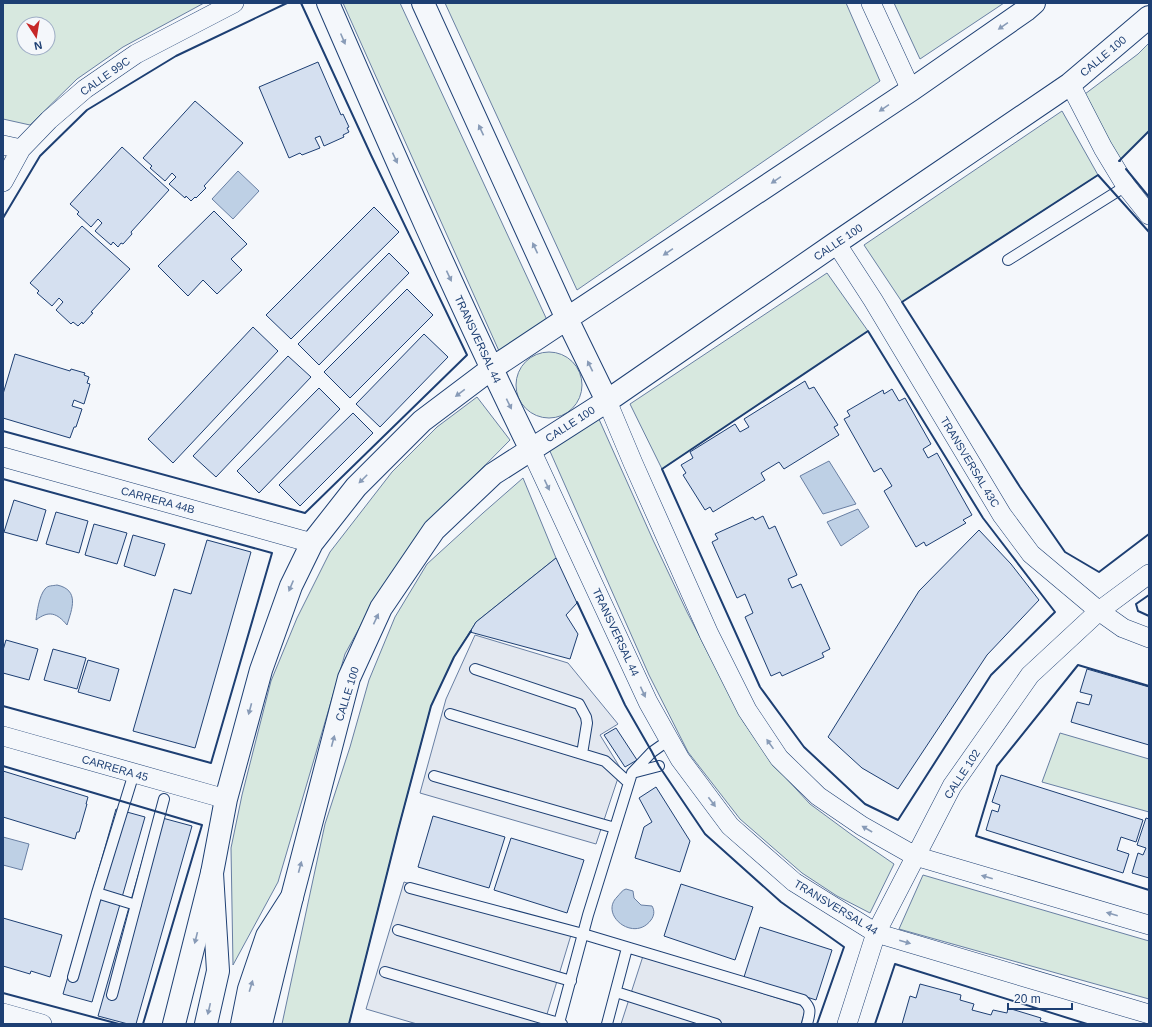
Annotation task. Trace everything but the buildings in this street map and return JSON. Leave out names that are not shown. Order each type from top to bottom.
[{"type":"street","name":"CALLE 99C","points":[[3,182],[12,147],[49,120],[91,85],[136,54],[234,3]]},
{"type":"street","name":"TRANSVERSAL 44","points":[[328,3],[387,141],[491,369],[531,450],[648,702],[680,759],[730,826],[794,882],[876,933],[1149,1014]]},
{"type":"street","points":[[423,3],[567,319],[607,400],[633,463],[706,627],[747,710],[780,758],[818,796],[862,826],[915,856],[1149,925]]},
{"type":"street","points":[[871,3],[911,90]]},
{"type":"street","points":[[174,1024],[212,873],[226,799],[261,670],[290,586],[312,543],[356,487],[422,421],[491,369],[911,90],[1027,6]]},
{"type":"street","name":"CALLE 100","points":[[242,1024],[249,989],[267,936],[292,897],[349,678],[382,608],[434,530],[493,474],[607,400],[1070,84],[1149,17]]},
{"type":"street","points":[[1070,84],[1103,148],[1126,186],[1149,215]]},
{"type":"street","name":"TRANSVERSAL 43C","points":[[836,243],[873,300],[1002,515],[1031,554],[1098,611],[1123,628],[1149,638]]},
{"type":"street","name":"CARRERA 44B","points":[[3,457],[312,543]]},
{"type":"street","name":"CALLE 102","points":[[847,1024],[876,933],[952,786],[1030,675],[1098,611],[1149,574]]},
{"type":"street","name":"CARRERA 45","points":[[3,736],[226,799]]},
{"type":"street","points":[[206,1024],[218,971],[212,873]]},
{"type":"street","points":[[261,1024],[292,897]]},
{"type":"street","points":[[3,1013],[42,1024]]},
{"type":"lane","points":[[1008,260],[1126,186]]},
{"type":"lane","points":[[475,669],[579,704],[586,717],[587,723],[582,754]]},
{"type":"lane","points":[[450,714],[605,761],[630,778]]},
{"type":"lane","points":[[385,972],[561,1024],[583,934],[630,778],[652,752],[669,740]]},
{"type":"lane","points":[[630,778],[660,766]]},
{"type":"lane","points":[[72,977],[134,773]]},
{"type":"lane","points":[[434,776],[615,828]]},
{"type":"lane","points":[[112,995],[164,799]]},
{"type":"lane","points":[[410,888],[583,934],[803,1000],[809,1005],[810,1012],[806,1024]]},
{"type":"lane","points":[[97,893],[136,905]]},
{"type":"lane","points":[[398,930],[571,981]]},
{"type":"lane","points":[[607,1024],[628,948]]},
{"type":"lane","points":[[616,992],[716,1024]]},
{"type":"shaded area","points":[[3,3],[204,3],[123,47],[77,79],[30,125],[3,119]]},
{"type":"shaded area","points":[[343,3],[400,3],[547,320],[499,351]]},
{"type":"shaded area","points":[[445,3],[846,3],[880,81],[577,290]]},
{"type":"shaded area","points":[[894,3],[1004,3],[920,59]]},
{"type":"shaded area","points":[[1149,43],[1149,131],[1119,161],[1085,94],[1138,54]]},
{"type":"shaded area","points":[[1062,111],[1098,175],[902,302],[864,245]]},
{"type":"shaded area","points":[[827,273],[868,331],[662,469],[630,404]]},
{"type":"shaded area","points":[[543,352],[555,352],[562,354],[573,361],[580,372],[582,385],[580,398],[573,409],[562,416],[555,418],[543,418],[536,416],[525,409],[518,398],[516,391],[516,379],[518,372],[525,361],[536,354]]},
{"type":"shaded area","points":[[477,397],[510,440],[427,524],[373,603],[345,654],[278,882],[233,965],[231,848],[242,795],[271,681],[297,618],[330,552],[392,472],[437,427]]},
{"type":"shaded area","points":[[598,417],[687,612],[743,721],[772,763],[810,804],[894,864],[870,913],[837,896],[802,873],[740,819],[688,752],[649,675],[549,449]]},
{"type":"shaded area","points":[[523,478],[556,558],[476,622],[454,657],[431,706],[349,1024],[282,1024],[325,824],[350,747],[369,680],[395,617],[427,564]]},
{"type":"shaded area","points":[[475,635],[568,663],[618,724],[600,735],[621,769],[596,844],[420,793],[446,699]]},
{"type":"shaded area","points":[[1060,733],[1149,759],[1149,812],[1042,782]]},
{"type":"shaded area","points":[[923,875],[1149,941],[1149,999],[899,929]]},
{"type":"shaded area","points":[[404,882],[571,935],[544,1024],[417,1024],[366,1009]]},
{"type":"shaded area","points":[[643,956],[806,1007],[801,1024],[621,1024]]},
{"type":"water","points":[[238,171],[259,191],[233,219],[212,199]]},
{"type":"water","points":[[829,461],[856,504],[823,514],[800,476]]},
{"type":"water","points":[[858,509],[869,527],[841,546],[827,522]]},
{"type":"water","points":[[57,585],[64,587],[72,596],[71,613],[67,625],[53,614],[45,615],[36,620],[43,592],[48,587]]},
{"type":"water","points":[[3,837],[29,844],[22,870],[3,865]]},
{"type":"water","points":[[626,889],[633,891],[634,898],[641,905],[652,906],[654,912],[651,920],[644,926],[636,929],[628,928],[621,924],[615,918],[612,911],[613,904],[617,897],[623,890]]},
{"type":"wall","points":[[3,218],[40,156],[87,110],[176,56],[287,3]]},
{"type":"wall","points":[[3,431],[305,513],[467,355],[371,155],[301,3]]},
{"type":"wall","points":[[1120,161],[1149,131]]},
{"type":"wall","points":[[1126,169],[1149,197]]},
{"type":"wall","points":[[1149,232],[1098,175],[902,302],[1020,487],[1065,552],[1099,572],[1149,534]]},
{"type":"wall","points":[[868,331],[983,518],[1055,612],[991,675],[898,820],[865,804],[804,747],[760,687],[662,469],[868,331]]},
{"type":"wall","points":[[3,479],[272,553],[211,763],[3,706]]},
{"type":"wall","points":[[1149,595],[1136,604],[1138,611],[1149,616]]},
{"type":"wall","points":[[577,602],[625,705],[659,766],[705,834],[781,902],[844,947],[817,1024]]},
{"type":"wall","points":[[349,1024],[431,706],[454,657],[471,631]]},
{"type":"wall","points":[[1149,686],[1078,665],[997,766],[976,836],[1149,890]]},
{"type":"wall","points":[[3,766],[202,825],[143,1024]]},
{"type":"wall","points":[[875,1024],[895,964],[1087,1024]]},
{"type":"wall","points":[[3,993],[119,1024]]}]
